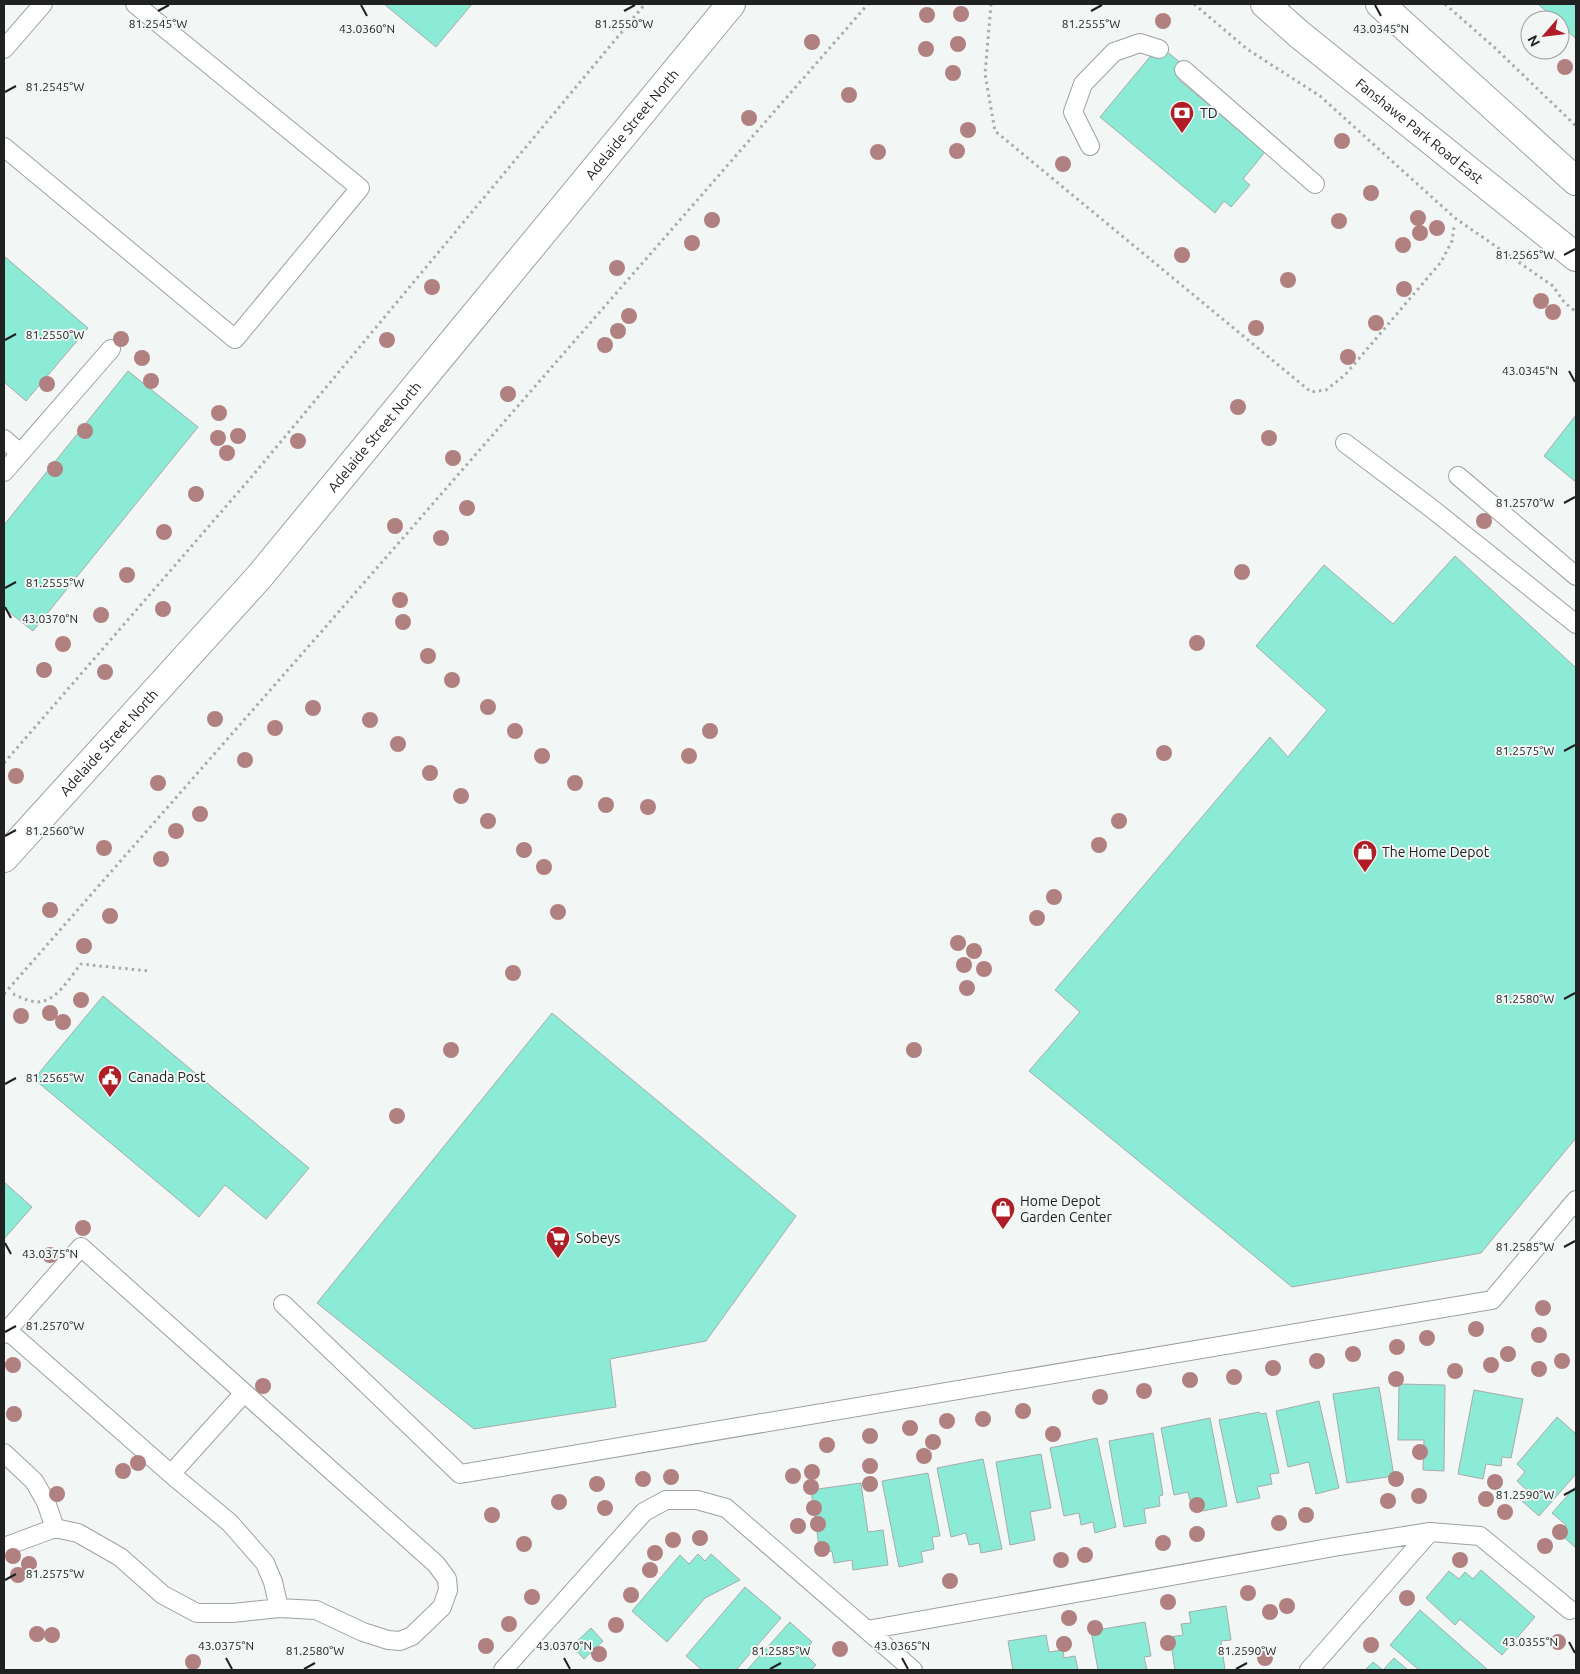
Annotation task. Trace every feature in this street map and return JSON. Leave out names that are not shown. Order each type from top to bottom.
[{"type":"main road","name":"Adelaide Street North","points":[[4,858],[260,577],[731,4]]},
{"type":"main road","name":"Fanshawe Park Road East","points":[[1264,4],[1576,257]]},
{"type":"main road","points":[[1380,4],[1575,179]]},
{"type":"lane","points":[[4,49],[43,4]]},
{"type":"lane","points":[[4,147],[235,339],[360,188],[135,4]]},
{"type":"lane","points":[[1090,146],[1073,112],[1083,84],[1114,52],[1140,43],[1159,49]]},
{"type":"lane","points":[[1184,70],[1315,184]]},
{"type":"lane","points":[[4,472],[111,349]]},
{"type":"lane","points":[[4,439],[20,453]]},
{"type":"lane","points":[[1345,443],[1431,508],[1576,624]]},
{"type":"lane","points":[[1458,476],[1576,576]]},
{"type":"lane","points":[[283,1304],[460,1474],[1492,1300],[1576,1200]]},
{"type":"lane","points":[[4,1547],[55,1528],[78,1533],[120,1557],[163,1595],[197,1613],[233,1613],[279,1608],[316,1610],[363,1632],[400,1642],[412,1636],[442,1607],[448,1590],[446,1579],[436,1564],[81,1247],[6,1332],[230,1523],[265,1563],[274,1582],[279,1608]]},
{"type":"lane","points":[[171,1474],[244,1393]]},
{"type":"lane","points":[[4,1453],[34,1481],[46,1502],[55,1528]]},
{"type":"lane","points":[[503,1670],[644,1512],[666,1500],[697,1500],[726,1508],[913,1670]]},
{"type":"lane","points":[[866,1630],[1334,1547],[1430,1532],[1480,1536],[1570,1610]]},
{"type":"lane","points":[[1309,1670],[1430,1532]]},
{"type":"path","points":[[4,763],[254,474],[645,4]]},
{"type":"path","points":[[4,994],[868,4]]},
{"type":"path","points":[[991,4],[986,74],[995,131],[1311,392],[1326,390],[1351,367],[1441,262],[1452,241],[1454,227]]},
{"type":"path","points":[[1194,4],[1247,49],[1320,96],[1455,218],[1552,286],[1564,302],[1576,312]]},
{"type":"path","points":[[1445,4],[1495,48],[1576,126]]},
{"type":"path","points":[[13,994],[34,1002],[46,1001],[55,995],[81,964],[149,971]]},
{"type":"building","points":[[384,4],[472,4],[436,47]]},
{"type":"building","points":[[1538,4],[1576,4],[1576,39],[1570,33],[1570,10],[1545,10]]},
{"type":"building","name":"TD","points":[[1165,50],[1182,64],[1175,72],[1180,76],[1179,80],[1265,152],[1243,179],[1250,185],[1231,207],[1224,201],[1215,213],[1100,117],[1154,52]]},
{"type":"building","points":[[4,256],[88,328],[26,401],[4,382]]},
{"type":"building","points":[[128,371],[198,427],[33,631],[4,608],[4,525]]},
{"type":"building","points":[[1576,415],[1576,482],[1544,456]]},
{"type":"building","name":"The Home Depot","points":[[1455,556],[1576,668],[1576,1138],[1481,1253],[1292,1287],[1029,1071],[1080,1012],[1055,990],[1270,737],[1288,757],[1327,710],[1256,646],[1324,565],[1393,624]]},
{"type":"building","points":[[103,996],[309,1168],[266,1219],[225,1185],[199,1217],[34,1079]]},
{"type":"building","name":"Sobeys","points":[[552,1013],[796,1216],[706,1341],[610,1359],[616,1407],[474,1429],[317,1303]]},
{"type":"building","points":[[4,1182],[32,1207],[4,1239]]},
{"type":"building","points":[[1399,1384],[1445,1385],[1444,1471],[1423,1470],[1424,1440],[1398,1440]]},
{"type":"building","points":[[1379,1387],[1394,1476],[1347,1483],[1333,1394]]},
{"type":"building","points":[[1474,1390],[1523,1399],[1511,1458],[1502,1457],[1501,1466],[1486,1464],[1483,1479],[1458,1474]]},
{"type":"building","points":[[1319,1401],[1339,1488],[1316,1494],[1309,1462],[1288,1467],[1276,1411]]},
{"type":"building","points":[[1259,1412],[1260,1414],[1266,1413],[1279,1473],[1270,1474],[1272,1484],[1257,1487],[1260,1498],[1237,1503],[1219,1420]]},
{"type":"building","points":[[1557,1417],[1576,1434],[1576,1474],[1539,1516],[1522,1501],[1529,1492],[1517,1481],[1525,1472],[1517,1464]]},
{"type":"building","points":[[1210,1418],[1227,1506],[1203,1511],[1202,1502],[1191,1504],[1188,1492],[1174,1495],[1161,1428]]},
{"type":"building","points":[[1153,1433],[1163,1495],[1159,1496],[1160,1506],[1144,1509],[1146,1523],[1124,1527],[1109,1441]]},
{"type":"building","points":[[1097,1438],[1116,1527],[1095,1533],[1093,1522],[1081,1525],[1079,1513],[1064,1516],[1050,1448]]},
{"type":"building","points":[[1041,1454],[1051,1508],[1030,1512],[1035,1540],[1010,1545],[996,1462]]},
{"type":"building","points":[[983,1459],[1002,1549],[981,1553],[979,1543],[969,1545],[966,1533],[951,1537],[937,1468]]},
{"type":"building","points":[[928,1473],[940,1536],[932,1537],[934,1549],[921,1552],[923,1562],[899,1567],[882,1481]]},
{"type":"building","points":[[861,1483],[868,1532],[883,1530],[888,1565],[853,1570],[852,1560],[834,1563],[832,1551],[820,1553],[811,1490]]},
{"type":"building","points":[[1576,1486],[1576,1548],[1558,1532],[1566,1525],[1552,1513]]},
{"type":"building","points":[[698,1554],[705,1561],[711,1554],[740,1580],[705,1598],[667,1642],[632,1611],[680,1555],[689,1564]]},
{"type":"building","points":[[1481,1570],[1535,1617],[1502,1655],[1460,1619],[1455,1625],[1426,1598],[1449,1571],[1459,1579],[1465,1572],[1473,1579]]},
{"type":"building","points":[[745,1587],[781,1618],[736,1670],[702,1670],[686,1656]]},
{"type":"building","points":[[1226,1606],[1231,1640],[1221,1641],[1225,1670],[1175,1670],[1170,1637],[1183,1635],[1181,1624],[1191,1623],[1189,1612]]},
{"type":"building","points":[[1420,1610],[1488,1670],[1419,1670],[1390,1645]]},
{"type":"building","points":[[790,1622],[812,1642],[803,1652],[816,1665],[811,1670],[747,1670]]},
{"type":"building","points":[[1145,1622],[1151,1656],[1144,1657],[1147,1670],[1098,1670],[1091,1631]]},
{"type":"building","points":[[591,1628],[603,1641],[584,1659],[572,1646]]},
{"type":"building","points":[[1046,1635],[1049,1652],[1063,1650],[1064,1658],[1075,1656],[1078,1670],[1013,1670],[1008,1641]]},
{"type":"building","points":[[1394,1658],[1408,1670],[1383,1670]]},
{"type":"building","points":[[1373,1662],[1383,1670],[1365,1670]]},
{"type":"place","name":"TD","points":[[1182,134]]},
{"type":"place","name":"The Home Depot","points":[[1365,873]]},
{"type":"place","name":"Canada Post","points":[[110,1098]]},
{"type":"place","name":"Home Depot Garden Center","points":[[1003,1230]]},
{"type":"place","name":"Sobeys","points":[[558,1259]]}]
